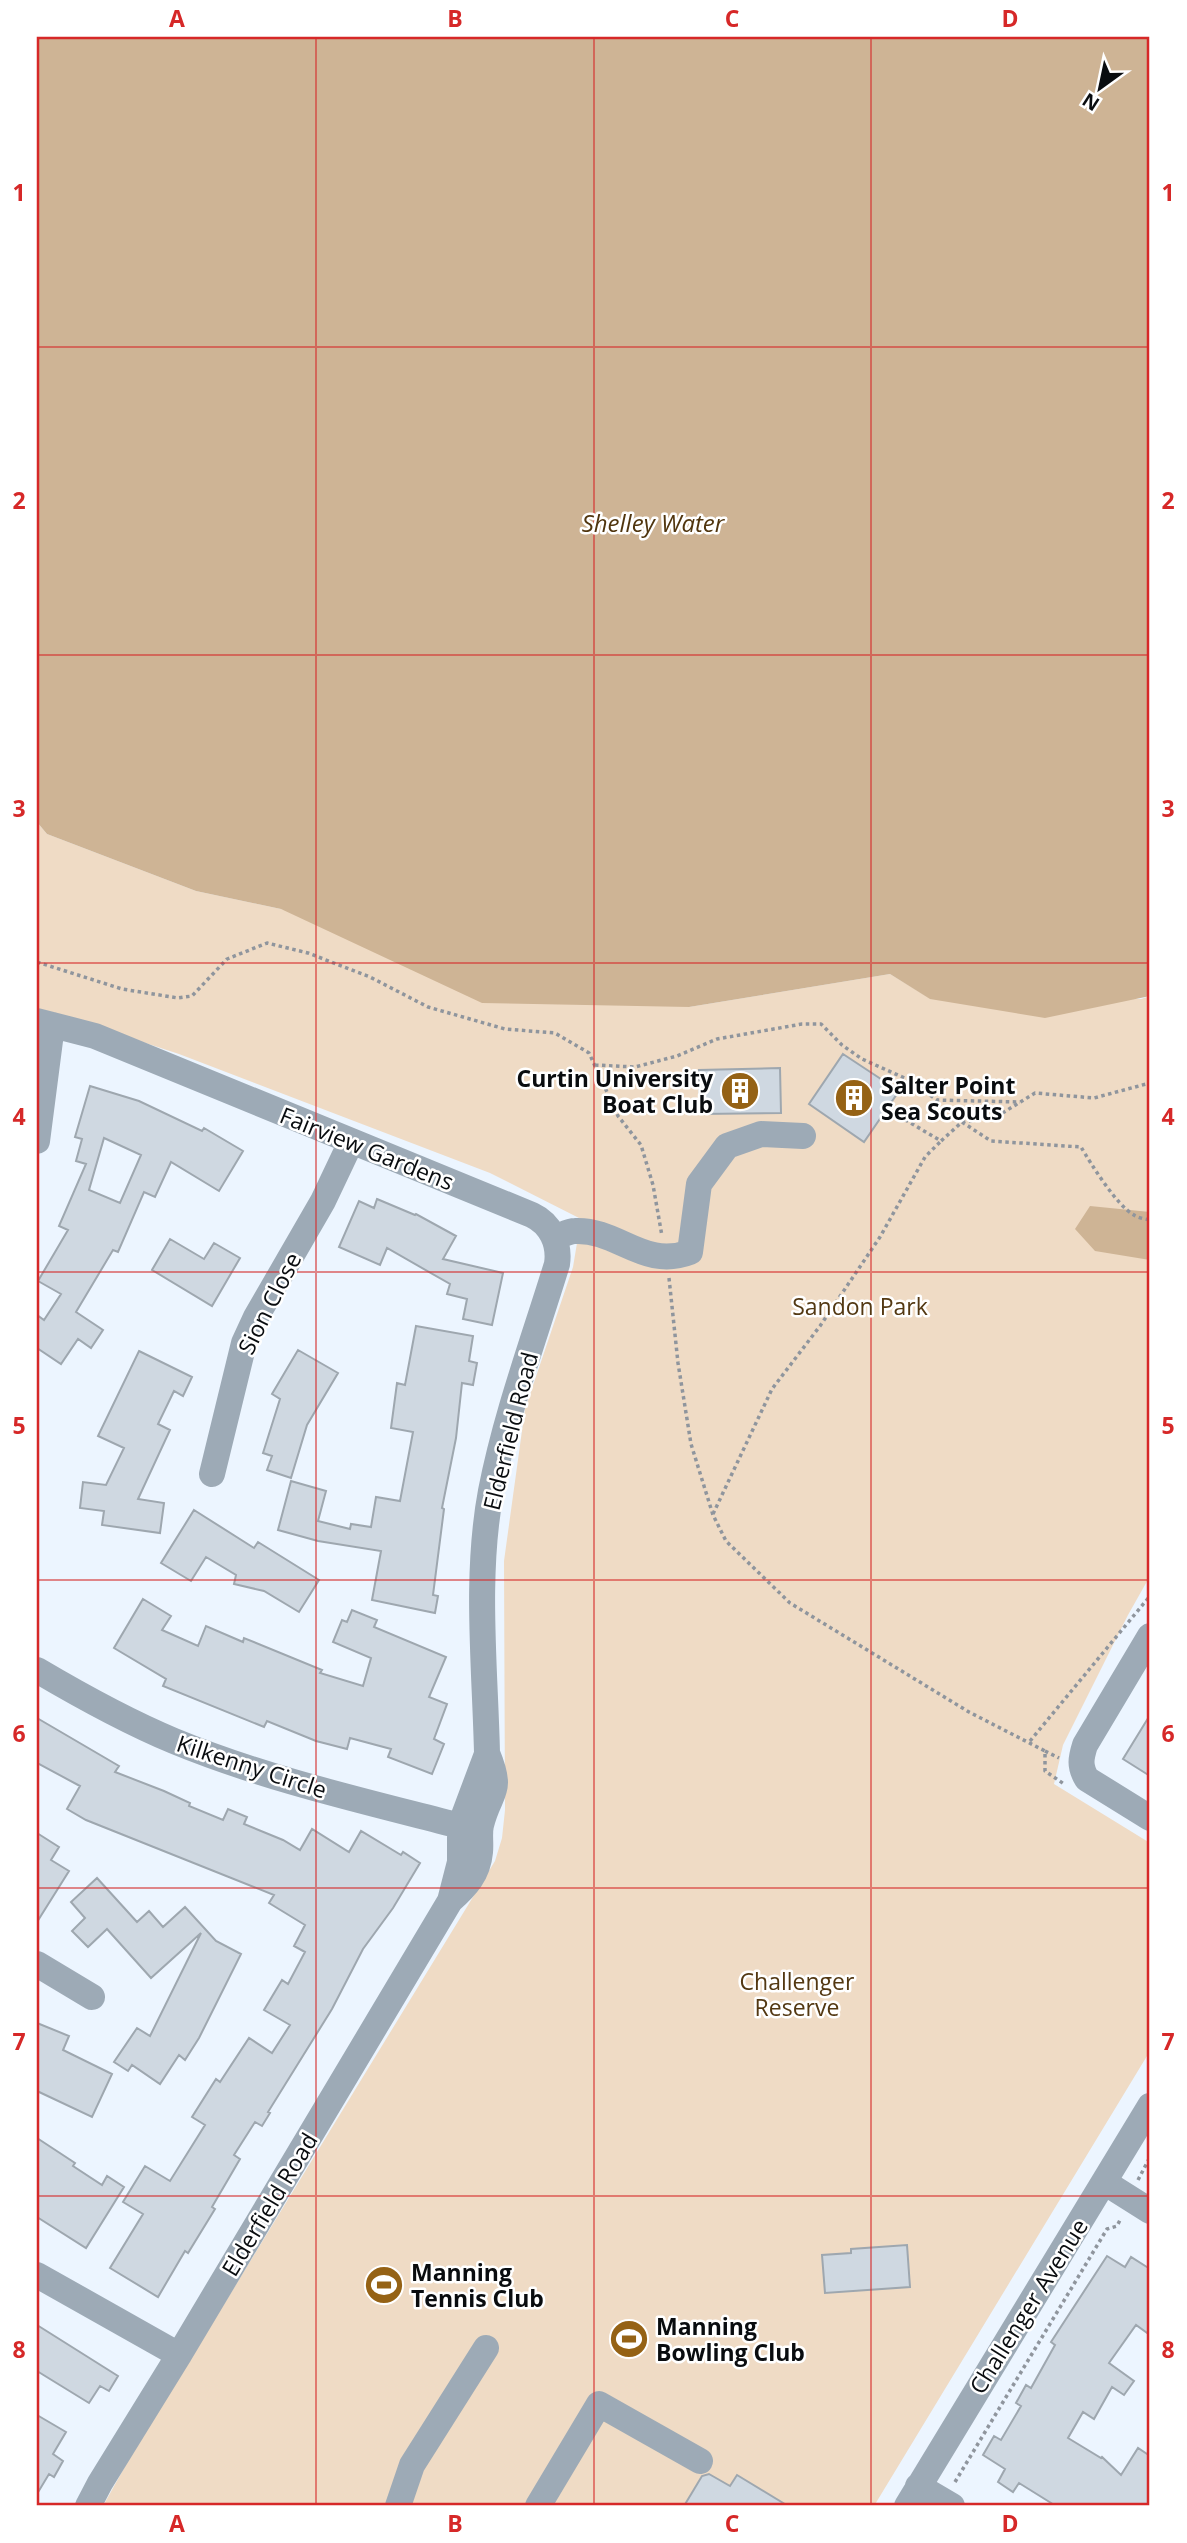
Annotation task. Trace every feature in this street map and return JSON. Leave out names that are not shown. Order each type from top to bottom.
[{"type":"street","points":[[37,1141],[44,1023]]},
{"type":"street","name":"Fairview Gardens","points":[[44,1023],[95,1036],[537,1217],[554,1238]]},
{"type":"street","points":[[554,1238],[573,1231],[583,1232],[650,1256],[678,1255],[699,1184],[727,1146],[761,1134],[803,1136]]},
{"type":"street","name":"Sion Close","points":[[212,1474],[244,1343],[256,1317],[323,1201],[351,1142]]},
{"type":"street","name":"Elderfield Road","points":[[88,2506],[450,1901],[470,1884],[480,1854],[470,1826],[496,1784],[496,1774],[487,1753],[483,1557],[489,1505],[505,1431],[557,1264],[558,1252],[554,1238]]},
{"type":"street","points":[[1150,1636],[1085,1745],[1078,1780],[1087,1779],[1150,1818]]},
{"type":"street","name":"Kilkenny Circle","points":[[37,1670],[129,1720],[216,1757],[299,1784],[470,1826]]},
{"type":"street","points":[[37,1964],[92,1997]]},
{"type":"street","name":"Challenger Avenue","points":[[912,2496],[1150,2106]]},
{"type":"street","points":[[1104,2182],[1141,2205]]},
{"type":"street","points":[[37,2275],[179,2355]]},
{"type":"street","points":[[398,2506],[412,2465],[486,2348]]},
{"type":"street","points":[[538,2506],[598,2404],[700,2462]]},
{"type":"street","points":[[912,2496],[948,2504]]},
{"type":"path","points":[[37,962],[122,989],[178,998],[192,996],[227,959],[267,943],[308,953],[358,972],[428,1007],[505,1029],[555,1034],[589,1053],[618,1116],[641,1144],[678,1255],[678,1363],[691,1444],[713,1516],[726,1541],[790,1603],[969,1712],[1030,1741],[1045,1751],[1045,1772],[1078,1780]]},
{"type":"path","points":[[595,1065],[635,1068],[677,1056],[717,1039],[789,1026],[821,1024],[842,1045],[862,1059],[909,1080],[937,1100],[1020,1102]]},
{"type":"path","points":[[713,1516],[772,1389],[820,1326],[880,1237],[925,1157],[940,1141],[962,1122],[996,1117],[1035,1093],[1094,1098],[1150,1083]]},
{"type":"path","points":[[887,1109],[940,1141]]},
{"type":"path","points":[[962,1122],[991,1141],[1081,1147],[1094,1170],[1133,1215],[1150,1220]]},
{"type":"path","points":[[1030,1741],[1150,1596]]},
{"type":"path","points":[[948,2504],[1107,2229],[1117,2226],[1141,2205],[1138,2177],[1150,2157]]},
{"type":"green space","points":[[37,822],[47,834],[196,891],[689,1007],[890,974],[931,999],[1141,999],[1150,996],[1150,1576],[1063,1745],[1054,1784],[1150,1843],[1150,2051],[874,2506],[103,2506],[495,1861],[502,1838],[505,1810],[504,1561],[525,1409],[573,1267],[581,1219],[490,1173],[179,1054],[66,1017],[37,1012]]},
{"type":"water","name":"Shelley Water","points":[[37,37],[1150,37],[1150,996],[1045,1018],[930,999],[890,974],[689,1007],[482,1003],[281,909],[196,891],[47,834],[37,822]]},
{"type":"water","points":[[1090,1206],[1150,1212],[1150,1260],[1095,1251],[1075,1229]]},
{"type":"building","name":"Salter Point Sea Scouts","points":[[843,1054],[899,1091],[864,1142],[809,1104]]},
{"type":"building","name":"Curtin University Boat Club","points":[[780,1068],[781,1113],[700,1114],[699,1070]]},
{"type":"building","points":[[90,1086],[139,1101],[202,1131],[204,1128],[243,1151],[219,1191],[171,1162],[155,1197],[144,1192],[118,1252],[113,1250],[76,1312],[103,1330],[91,1348],[78,1339],[61,1364],[37,1348],[37,1315],[44,1320],[61,1294],[38,1281],[68,1230],[59,1226],[86,1164],[76,1161],[82,1139],[75,1137]],"holes":[[[104,1138],[141,1155],[120,1203],[89,1190]]]},
{"type":"building","points":[[377,1199],[416,1214],[456,1236],[443,1259],[503,1273],[492,1325],[463,1319],[467,1299],[447,1294],[450,1284],[387,1248],[380,1265],[339,1247],[359,1201],[374,1208]]},
{"type":"building","points":[[170,1239],[204,1259],[214,1243],[240,1258],[212,1306],[152,1270]]},
{"type":"building","points":[[416,1326],[473,1336],[469,1361],[477,1363],[473,1385],[462,1383],[456,1438],[442,1508],[433,1595],[438,1596],[435,1613],[372,1600],[381,1551],[318,1541],[278,1530],[291,1481],[326,1491],[318,1521],[350,1529],[351,1524],[371,1527],[376,1497],[400,1501],[413,1432],[391,1428],[397,1383],[405,1385]]},
{"type":"building","points":[[298,1350],[338,1373],[307,1425],[291,1478],[267,1470],[272,1456],[263,1453],[280,1399],[272,1394]]},
{"type":"building","points":[[139,1351],[192,1377],[183,1396],[174,1391],[158,1424],[170,1430],[138,1499],[164,1503],[160,1533],[102,1525],[104,1511],[80,1508],[83,1482],[106,1485],[124,1448],[98,1436]]},
{"type":"building","points":[[194,1510],[254,1548],[258,1542],[319,1580],[299,1612],[264,1591],[234,1584],[236,1575],[206,1557],[191,1581],[161,1563]]},
{"type":"building","points":[[143,1599],[171,1616],[162,1630],[198,1646],[206,1626],[243,1642],[244,1638],[322,1670],[320,1673],[363,1686],[371,1658],[333,1642],[342,1620],[347,1622],[352,1610],[377,1620],[374,1627],[446,1657],[429,1697],[447,1704],[434,1739],[444,1744],[432,1774],[388,1757],[391,1749],[350,1738],[347,1749],[316,1741],[267,1721],[264,1727],[163,1686],[166,1679],[114,1648]]},
{"type":"building","points":[[1150,1715],[1150,1776],[1123,1759]]},
{"type":"building","points":[[37,1718],[119,1766],[115,1772],[164,1791],[190,1803],[189,1806],[223,1820],[228,1809],[247,1817],[244,1824],[300,1850],[312,1829],[349,1852],[361,1831],[420,1863],[393,1908],[363,1949],[332,2009],[262,2126],[255,2122],[234,2155],[240,2159],[212,2207],[215,2209],[188,2253],[185,2251],[158,2297],[110,2268],[143,2214],[123,2202],[145,2166],[170,2181],[205,2125],[192,2117],[216,2079],[220,2082],[249,2038],[272,2053],[290,2025],[264,2010],[282,1980],[288,1984],[305,1952],[294,1946],[305,1925],[269,1903],[274,1895],[86,1820],[67,1809],[80,1786],[37,1763]]},
{"type":"building","points":[[37,1833],[59,1847],[51,1860],[69,1871],[37,1922]]},
{"type":"building","points":[[97,1878],[137,1922],[149,1911],[163,1927],[185,1907],[216,1941],[241,1954],[199,2038],[185,2060],[179,2055],[160,2084],[132,2065],[128,2071],[114,2062],[137,2028],[150,2036],[201,1933],[151,1978],[107,1929],[88,1947],[72,1931],[85,1918],[71,1902]]},
{"type":"building","points":[[37,2023],[69,2036],[63,2050],[112,2074],[92,2117],[37,2091]]},
{"type":"building","points":[[37,2138],[102,2185],[107,2176],[124,2187],[86,2248],[37,2217]]},
{"type":"building","points":[[907,2245],[910,2287],[825,2293],[822,2255],[851,2253],[851,2249]]},
{"type":"building","points":[[1107,2256],[1125,2267],[1131,2257],[1150,2269],[1150,2335],[1136,2325],[1109,2363],[1134,2381],[1124,2395],[1112,2387],[1094,2419],[1083,2412],[1068,2438],[1102,2457],[1121,2475],[1138,2448],[1150,2456],[1150,2506],[1056,2506],[1019,2483],[1013,2492],[998,2482],[1005,2469],[983,2455],[994,2436],[1001,2440],[1021,2406],[1016,2403],[1026,2385],[1031,2388],[1055,2345],[1051,2342]]},
{"type":"building","points":[[37,2325],[118,2376],[109,2391],[100,2386],[89,2403],[37,2371]]},
{"type":"building","points":[[37,2415],[66,2432],[53,2454],[63,2461],[54,2477],[49,2474],[37,2494]]},
{"type":"building","points":[[709,2474],[730,2486],[737,2475],[788,2506],[684,2506],[702,2476]]},
{"type":"place","name":"Curtin University Boat Club","points":[[740,1091]]},
{"type":"place","name":"Salter Point Sea Scouts","points":[[854,1098]]},
{"type":"place","name":"Manning Tennis Club","points":[[384,2285]]},
{"type":"place","name":"Manning Bowling Club","points":[[629,2339]]},
{"type":"park label","name":"Sandon Park","points":[[860,1306]]},
{"type":"park label","name":"Challenger Reserve","points":[[797,1994]]}]
